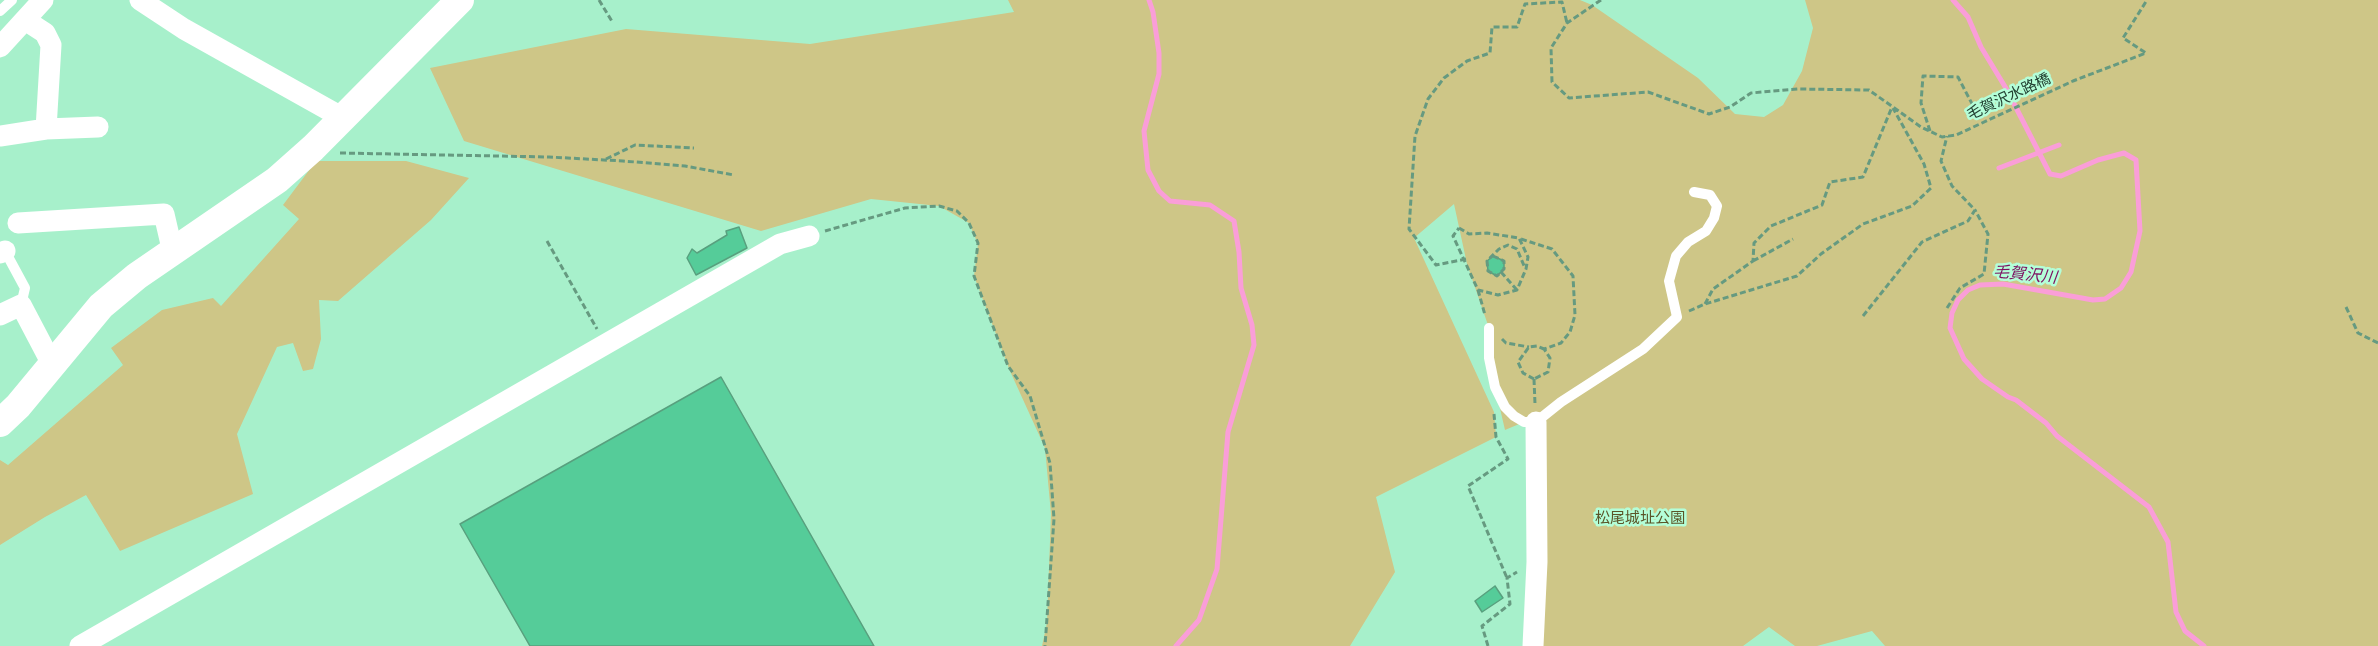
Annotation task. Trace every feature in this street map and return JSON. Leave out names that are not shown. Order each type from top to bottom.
[{"type":"street","points":[[0,47],[43,0]]},
{"type":"street","points":[[140,0],[184,29],[343,118]]},
{"type":"street","points":[[0,423],[18,406],[101,306],[137,276],[277,180],[316,145],[460,0]]},
{"type":"street","points":[[25,20],[45,33],[51,45],[46,129]]},
{"type":"street","points":[[0,136],[46,129],[98,127]]},
{"type":"street","points":[[18,223],[164,214],[173,253]]},
{"type":"street","points":[[80,646],[780,244],[809,236]]},
{"type":"street","points":[[0,315],[21,305],[52,364]]},
{"type":"street","points":[[1533,646],[1537,562],[1536,422]]},
{"type":"lane","points":[[0,11],[12,0]]},
{"type":"lane","points":[[1489,328],[1490,358],[1500,397],[1514,416],[1524,422],[1536,422],[1561,402],[1643,350],[1677,317],[1669,281],[1676,256],[1688,242],[1706,231],[1714,218],[1717,207],[1710,195],[1694,192]]},
{"type":"lane","points":[[3,252],[25,288],[21,305]]},
{"type":"path","points":[[599,0],[613,22]]},
{"type":"path","points":[[1601,0],[1567,23],[1551,48],[1552,82],[1569,98],[1647,93],[1709,114],[1730,106],[1751,93],[1798,89],[1869,90],[1930,133]]},
{"type":"path","name":"毛賀沢水路橋","points":[[1930,133],[1956,135],[2073,81],[2146,54],[2123,38],[2147,0]]},
{"type":"path","points":[[1466,259],[1436,265],[1409,229],[1415,136],[1428,99],[1444,78],[1467,61],[1490,52],[1492,27],[1517,27],[1525,4],[1562,2],[1567,23]]},
{"type":"path","points":[[1930,133],[1921,104],[1923,76],[1958,77],[1980,118]]},
{"type":"path","points":[[1753,261],[1754,243],[1771,226],[1822,205],[1830,182],[1863,177],[1892,107]]},
{"type":"path","points":[[1677,317],[1705,304],[1797,276],[1821,254],[1863,224],[1912,206],[1931,188],[1924,164],[1892,107]]},
{"type":"path","points":[[1947,136],[1941,161],[1952,186],[1975,210],[1988,234],[1984,274],[1960,288],[1947,308]]},
{"type":"path","points":[[316,145],[337,154],[514,156],[603,160],[685,166],[734,175]]},
{"type":"path","points":[[603,160],[635,145],[694,148]]},
{"type":"path","points":[[809,236],[905,208],[939,207],[957,211],[969,223],[978,243],[974,276],[1008,366],[1030,396],[1050,463],[1054,519],[1046,646]]},
{"type":"path","points":[[1863,316],[1922,242],[1968,221],[1975,210]]},
{"type":"path","points":[[1517,290],[1498,295],[1478,290],[1466,259],[1453,236],[1459,228],[1469,234],[1487,233],[1519,238],[1552,249],[1573,276],[1575,315],[1570,332],[1561,343],[1544,349]]},
{"type":"path","points":[[1517,290],[1526,269],[1528,257],[1519,238]]},
{"type":"path","points":[[1705,304],[1713,289],[1753,261],[1793,239]]},
{"type":"path","points":[[547,241],[606,344]]},
{"type":"path","points":[[1493,256],[1504,261],[1504,269],[1497,276],[1488,271],[1487,261],[1493,256],[1508,245],[1517,249],[1526,269]]},
{"type":"path","points":[[1501,272],[1517,290]]},
{"type":"path","points":[[2346,307],[2358,333],[2378,343]]},
{"type":"path","points":[[1537,346],[1544,349],[1550,358],[1548,372],[1534,379],[1523,373],[1518,362],[1529,347],[1537,346]]},
{"type":"path","points":[[1534,379],[1536,422]]},
{"type":"path","points":[[1488,646],[1482,626],[1510,604],[1507,578],[1468,486],[1508,459],[1496,437]]},
{"type":"path","points":[[1507,578],[1537,562]]},
{"type":"green space","name":"松尾城址公園","points":[[1008,0],[1580,0],[1592,5],[1698,78],[1735,114],[1764,117],[1783,105],[1802,71],[1813,28],[1805,0],[2378,0],[2378,646],[1885,646],[1872,631],[1817,646],[1795,646],[1769,627],[1743,646],[1533,646],[1536,423],[1524,422],[1505,430],[1495,387],[1489,328],[1467,264],[1454,204],[1414,238],[1494,412],[1496,437],[1376,497],[1395,572],[1350,646],[1042,646],[1047,623],[1051,514],[1045,448],[1010,371],[974,276],[978,244],[969,223],[939,206],[871,199],[761,231],[464,141],[430,68],[626,29],[810,44],[1014,12]]},
{"type":"green space","points":[[316,161],[406,161],[469,178],[431,220],[338,301],[319,300],[321,339],[313,369],[303,371],[293,343],[277,347],[237,434],[253,494],[120,551],[86,495],[0,545],[0,460],[8,465],[123,365],[111,348],[162,310],[213,298],[221,306],[299,219],[283,205]]},
{"type":"building","points":[[739,227],[747,248],[696,275],[687,258],[692,249],[697,253],[727,235],[726,231]]},
{"type":"building","points":[[1493,256],[1504,261],[1504,269],[1497,276],[1488,271],[1487,261]]},
{"type":"building","points":[[721,377],[874,646],[530,646],[460,524]]},
{"type":"building","points":[[1495,586],[1503,598],[1482,612],[1475,601]]},
{"type":"waterway","points":[[1149,0],[1159,53],[1159,74],[1144,131],[1148,170],[1159,191],[1170,201],[1210,205],[1234,221],[1241,288],[1252,325],[1254,345],[1228,432],[1217,569],[1199,620],[1176,646]]},
{"type":"waterway","name":"毛賀沢川","points":[[1953,0],[1968,17],[1981,47],[2007,90],[2050,174],[2061,176],[2098,160],[2124,153],[2136,160],[2140,231],[2131,272],[2121,288],[2105,299],[2093,300],[2003,284],[1980,285],[1968,290],[1958,300],[1952,313],[1950,328],[1964,359],[1982,379],[2016,400],[2046,423],[2057,436],[2149,507],[2168,542],[2176,612],[2185,631],[2204,646]]},
{"type":"waterway","points":[[1999,168],[2059,145]]}]
